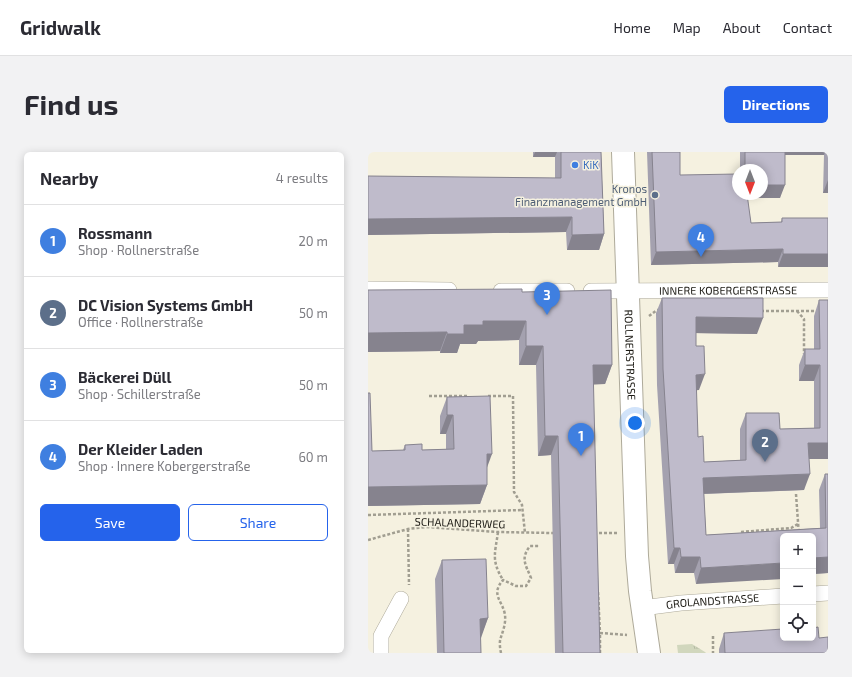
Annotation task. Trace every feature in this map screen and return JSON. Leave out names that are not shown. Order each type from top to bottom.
[{"type":"street","name":"ROLLNERSTRASSE","points":[[623,152],[637,556],[647,643]]},
{"type":"street","points":[[368,290],[462,290]]},
{"type":"street","name":"INNERE KOBERGERSTRASSE","points":[[485,290],[627,292],[828,290]]},
{"type":"street","points":[[816,594],[828,593]]},
{"type":"street","name":"GROLANDSTRASSE","points":[[642,608],[681,603],[780,596]]},
{"type":"street","points":[[381,653],[381,636],[402,599]]},
{"type":"path","points":[[643,319],[657,310],[664,310]]},
{"type":"path","points":[[758,310],[820,312]]},
{"type":"path","points":[[797,311],[804,319],[804,360]]},
{"type":"path","points":[[429,396],[475,396]]},
{"type":"path","points":[[482,396],[513,396],[514,492],[522,506],[525,533]]},
{"type":"path","points":[[796,494],[799,533]]},
{"type":"path","points":[[368,515],[522,510]]},
{"type":"path","points":[[740,532],[791,528],[798,524]]},
{"type":"path","name":"SCHALANDERWEG","points":[[368,540],[408,529],[426,527],[498,532],[552,533]]},
{"type":"path","points":[[402,599],[409,587],[408,529]]},
{"type":"path","points":[[498,532],[494,558],[497,569],[503,580],[516,586],[526,586],[531,578],[524,564],[524,554],[530,546],[539,546]]},
{"type":"path","points":[[589,533],[623,533]]},
{"type":"path","points":[[501,653],[499,644],[504,632],[505,615],[497,593],[498,586],[503,580]]},
{"type":"path","points":[[598,587],[600,653]]},
{"type":"path","points":[[600,633],[627,635],[647,643]]},
{"type":"path","points":[[713,636],[713,653]]},
{"type":"green space","points":[[692,644],[706,653],[678,653],[677,645]]},
{"type":"building","points":[[561,152],[601,152],[604,234],[572,235],[572,217],[368,219],[368,176],[561,178]]},
{"type":"building","points":[[652,152],[680,152],[680,175],[732,174],[732,200],[748,200],[751,223],[782,222],[782,218],[828,218],[828,254],[783,254],[783,249],[656,252]]},
{"type":"building","points":[[745,152],[785,152],[785,185],[768,185],[768,164],[745,164]]},
{"type":"building","points":[[522,289],[522,292],[611,290],[612,365],[593,365],[600,653],[563,653],[558,436],[545,436],[543,346],[526,346],[526,321],[483,321],[483,325],[464,325],[464,334],[447,334],[447,332],[368,333],[368,290]]},
{"type":"building","points":[[662,298],[763,298],[763,318],[696,317],[696,346],[704,346],[705,374],[696,375],[698,437],[703,436],[704,462],[746,460],[746,413],[779,413],[780,429],[820,428],[820,365],[805,365],[805,349],[820,349],[819,300],[828,300],[828,443],[808,443],[810,474],[703,478],[706,535],[826,528],[825,474],[828,474],[828,557],[816,558],[816,533],[780,533],[780,563],[701,568],[700,557],[681,557],[680,548],[674,548],[663,369]]},
{"type":"building","points":[[368,393],[370,393],[372,451],[405,450],[405,445],[422,444],[422,450],[454,449],[453,415],[447,415],[447,397],[490,396],[492,454],[487,454],[487,485],[368,487]]},
{"type":"building","points":[[486,559],[488,618],[480,619],[481,653],[444,653],[442,560]]},
{"type":"building","points":[[816,627],[818,627],[819,638],[828,637],[828,653],[725,653],[724,633],[780,629],[780,641],[816,641]]},
{"type":"place","name":"KiK","points":[[575,165]]},
{"type":"place","name":"Kronos Finanzmanagement GmbH","points":[[655,195]]},
{"type":"place","name":"Der Kleider Laden","points":[[701,257]]},
{"type":"place","name":"Bäckerei Düll","points":[[547,315]]},
{"type":"place","name":"Rossmann","points":[[581,456]]},
{"type":"place","name":"DC Vision Systems GmbH","points":[[765,462]]}]
